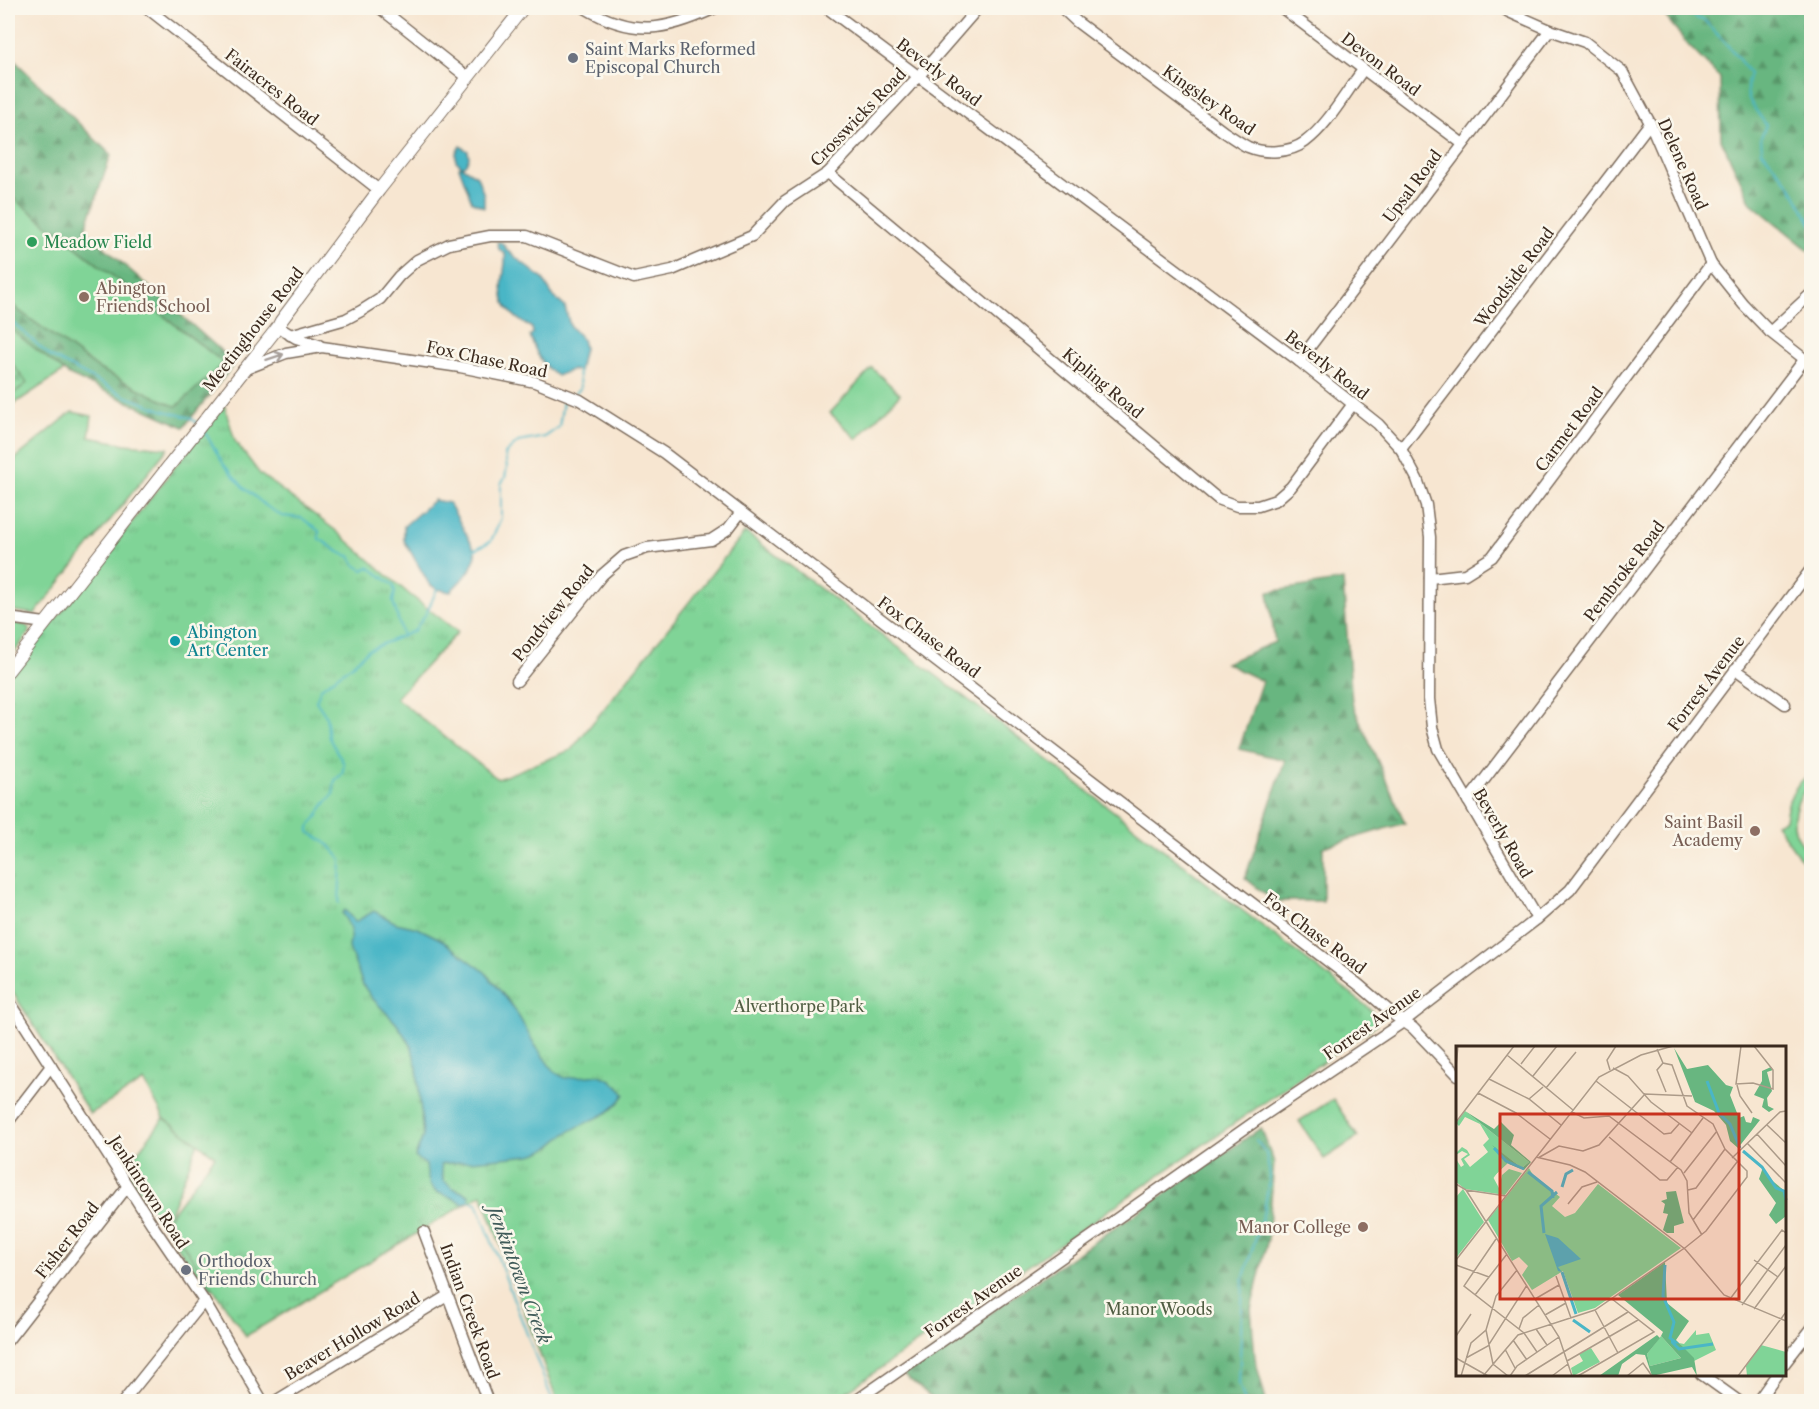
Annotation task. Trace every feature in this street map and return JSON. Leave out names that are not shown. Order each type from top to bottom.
[{"type":"street","name":"Fairacres Road","points":[[147,8],[379,190]]},
{"type":"street","points":[[380,8],[467,77]]},
{"type":"street","name":"Meetinghouse Road","points":[[8,671],[276,330],[379,190],[523,8]]},
{"type":"street","points":[[585,8],[616,23],[659,27],[687,21],[715,8]]},
{"type":"street","name":"Beverly Road","points":[[827,8],[1299,361],[1378,424],[1401,449],[1417,479],[1426,505],[1430,537],[1429,699],[1432,727],[1438,748],[1537,920]]},
{"type":"street","name":"Crosswicks Road","points":[[296,334],[346,319],[361,311],[380,299],[399,276],[417,260],[449,244],[490,236],[527,236],[634,278],[672,270],[752,236],[785,201],[828,173],[918,77],[978,8]]},
{"type":"street","name":"Kingsley Road","points":[[1062,8],[1077,22],[1224,132],[1248,147],[1262,151],[1274,152],[1304,143],[1323,123],[1363,70]]},
{"type":"street","name":"Devon Road","points":[[1282,8],[1463,144]]},
{"type":"street","name":"Delene Road","points":[[1503,8],[1550,30],[1585,42],[1622,71],[1650,123],[1711,264],[1743,304],[1770,332],[1808,363]]},
{"type":"street","name":"Upsal Road","points":[[1299,361],[1550,30]]},
{"type":"street","name":"Woodside Road","points":[[1401,449],[1650,123]]},
{"type":"street","name":"Kipling Road","points":[[828,173],[1218,499],[1237,506],[1258,506],[1276,500],[1291,487],[1353,404]]},
{"type":"street","name":"Carmet Road","points":[[1430,578],[1466,574],[1492,557],[1711,264]]},
{"type":"street","points":[[1770,332],[1812,293]]},
{"type":"street","name":"Fox Chase Road","points":[[276,330],[296,334],[303,341],[316,342],[322,347]]},
{"type":"street","name":"Fox Chase Road","points":[[276,330],[297,345],[309,348],[322,347],[425,361],[535,382],[580,399],[645,440],[741,512],[1359,985],[1413,1028],[1456,1073]]},
{"type":"street","name":"Fox Chase Road","points":[[243,370],[286,353],[309,348]]},
{"type":"street","name":"Pembroke Road","points":[[1468,801],[1808,363]]},
{"type":"street","name":"Pondview Road","points":[[517,681],[602,574],[624,556],[647,548],[711,540],[728,529],[741,512]]},
{"type":"street","name":"Forrest Avenue","points":[[854,1401],[1260,1118],[1403,1022],[1537,920],[1570,890],[1812,568]]},
{"type":"street","points":[[8,618],[45,623]]},
{"type":"street","points":[[1735,669],[1785,704]]},
{"type":"street","name":"Jenkintown Road","points":[[8,999],[204,1301],[263,1401]]},
{"type":"street","points":[[8,1122],[51,1066]]},
{"type":"street","name":"Fisher Road","points":[[8,1340],[128,1187]]},
{"type":"street","name":"Indian Creek Road","points":[[424,1232],[488,1401]]},
{"type":"street","name":"Beaver Hollow Road","points":[[274,1401],[447,1296]]},
{"type":"street","points":[[123,1401],[204,1301]]},
{"type":"street","points":[[1786,1363],[1812,1328]]},
{"type":"street","points":[[1704,1376],[1740,1401]]},
{"type":"street","points":[[1757,1401],[1776,1376]]},
{"type":"green space","points":[[1659,8],[1802,8],[1811,19],[1811,252],[1751,203],[1721,139],[1720,78],[1688,45]]},
{"type":"green space","points":[[12,58],[111,155],[85,230],[235,363],[184,427],[69,375],[8,327],[8,300],[18,310],[99,369],[177,406],[224,363],[8,194],[8,63]]},
{"type":"green space","points":[[8,194],[224,363],[178,406],[172,406],[99,369],[18,310],[8,300]]},
{"type":"green space","points":[[8,327],[64,371],[8,408]]},
{"type":"green space","points":[[8,358],[27,383],[8,398]]},
{"type":"green space","points":[[872,368],[900,394],[857,439],[830,413]]},
{"type":"green space","name":"Alverthorpe Park","points":[[224,404],[235,441],[260,474],[335,530],[409,594],[458,632],[396,698],[498,779],[571,750],[745,532],[994,719],[1369,1008],[1377,1017],[1376,1025],[833,1401],[557,1401],[482,1194],[246,1336],[166,1220],[215,1156],[164,1118],[144,1081],[90,1114],[8,985],[8,677],[69,603]]},
{"type":"green space","points":[[72,412],[92,416],[89,437],[125,444],[168,448],[35,614],[8,610],[8,498],[15,459]]},
{"type":"green space","points":[[1343,580],[1352,703],[1405,823],[1323,847],[1323,901],[1274,901],[1245,878],[1285,760],[1239,749],[1262,681],[1225,663],[1275,642],[1268,592]]},
{"type":"green space","points":[[8,622],[25,625],[30,629],[8,661]]},
{"type":"green space","points":[[1811,773],[1811,785],[1798,802],[1794,825],[1800,842],[1812,859],[1811,873],[1776,824],[1785,820],[1792,793]]},
{"type":"green space","points":[[1333,1099],[1358,1137],[1324,1159],[1299,1121]]},
{"type":"green space","points":[[164,1118],[198,1143],[167,1220],[214,1289],[206,1288],[124,1169]]},
{"type":"green space","name":"Manor Woods","points":[[1261,1128],[1274,1162],[1268,1239],[1251,1309],[1255,1358],[1266,1401],[936,1401],[902,1373]]},
{"type":"water","points":[[460,146],[468,151],[469,157],[462,167],[477,176],[484,195],[484,207],[472,202],[459,167],[462,166],[456,161],[456,153]]},
{"type":"water","points":[[497,242],[501,242],[509,252],[543,279],[553,296],[565,307],[570,326],[582,339],[584,348],[579,371],[571,370],[557,376],[552,372],[540,359],[535,348],[530,336],[533,333],[532,328],[512,314],[508,308],[502,287],[505,254],[499,249]]},
{"type":"water","points":[[434,500],[449,503],[474,548],[476,556],[469,572],[450,592],[437,589],[429,584],[404,540],[404,526]]},
{"type":"water","points":[[345,910],[355,922],[374,911],[396,923],[418,928],[440,939],[485,972],[514,1008],[535,1045],[554,1072],[565,1078],[600,1075],[611,1080],[625,1094],[606,1113],[575,1128],[537,1153],[441,1164],[443,1180],[453,1188],[469,1195],[469,1201],[463,1204],[437,1192],[430,1184],[426,1165],[415,1157],[423,1136],[417,1068],[411,1045],[396,1023],[363,985],[349,948],[351,929],[342,913]]},
{"type":"waterway","points":[[1686,8],[1696,18],[1704,20],[1750,74],[1748,96],[1766,125],[1761,137],[1762,151],[1790,185],[1812,225]]},
{"type":"waterway","name":"Jenkintown Creek","points":[[8,318],[50,356],[125,396],[191,418],[197,423]]},
{"type":"waterway","points":[[575,393],[580,389],[578,368]]},
{"type":"waterway","points":[[474,550],[491,541],[501,518],[501,484],[507,467],[505,454],[518,442],[545,437],[559,427],[565,400]]},
{"type":"waterway","name":"Jenkintown Creek","points":[[203,429],[224,465],[243,487],[266,506],[282,516],[302,518],[319,531],[319,539],[342,554],[350,556],[355,565],[363,570],[369,567],[393,585],[395,592],[393,601],[403,637]]},
{"type":"waterway","name":"Jenkintown Creek","points":[[339,903],[341,859],[329,845],[309,832],[309,827],[333,795],[335,780],[342,774],[344,764],[329,738],[326,716],[316,701],[321,688],[368,650],[414,631],[427,612],[437,589]]},
{"type":"waterway","points":[[1245,1402],[1239,1384],[1243,1280],[1264,1211],[1270,1176],[1266,1153],[1256,1140]]},
{"type":"waterway","name":"Jenkintown Creek","points":[[465,1200],[477,1203],[553,1402]]},
{"type":"place","name":"Saint Marks Reformed Episcopal Church","points":[[573,58]]},
{"type":"place","name":"Meadow Field","points":[[32,242]]},
{"type":"place","name":"Abington Friends School","points":[[84,297]]},
{"type":"place","name":"Abington Art Center","points":[[175,641]]},
{"type":"place","name":"Saint Basil Academy","points":[[1755,831]]},
{"type":"place","name":"Manor College","points":[[1363,1227]]},
{"type":"place","name":"Orthodox Friends Church","points":[[186,1270]]}]
